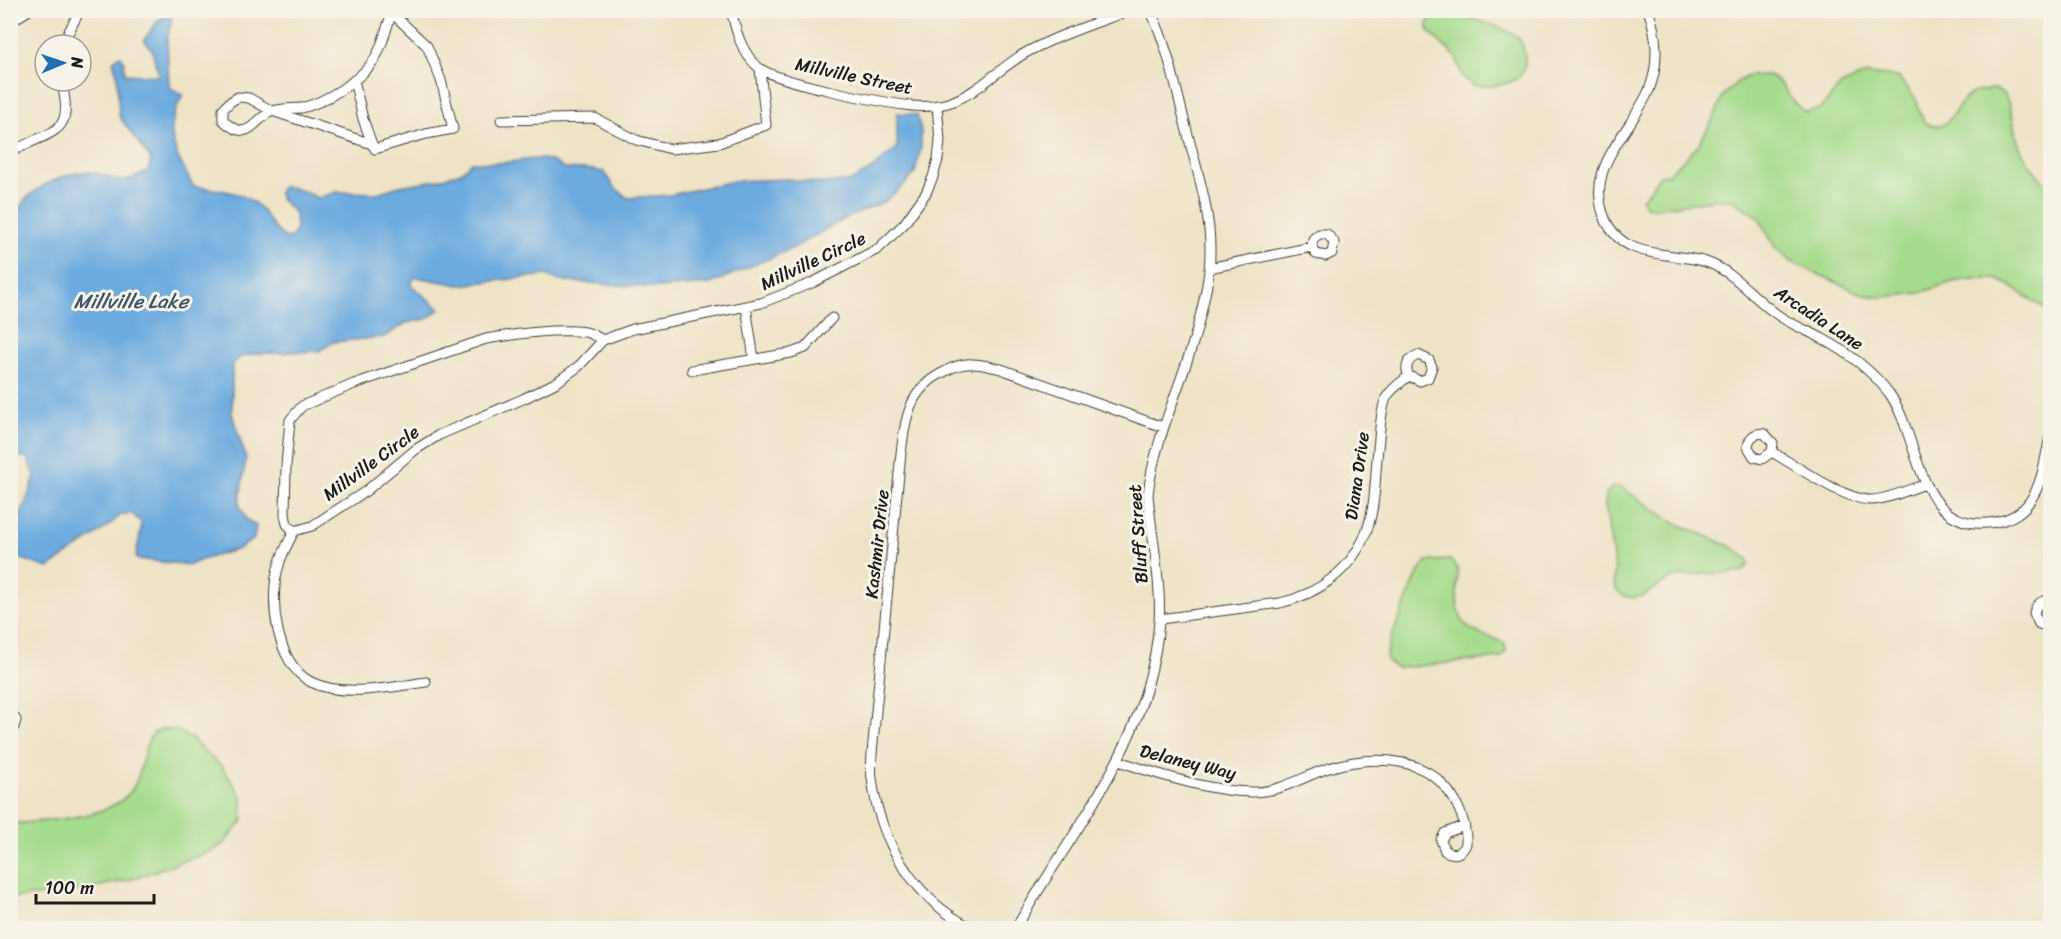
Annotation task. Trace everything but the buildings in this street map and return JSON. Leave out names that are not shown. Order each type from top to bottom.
[{"type":"street","points":[[10,22],[29,10]]},
{"type":"street","points":[[68,33],[80,10]]},
{"type":"street","points":[[501,120],[595,118],[636,140],[671,149],[719,143],[766,125],[760,69],[747,56],[739,39],[731,10]]},
{"type":"street","name":"Millville Street","points":[[760,69],[790,81],[877,101],[913,106],[937,105],[964,97],[1028,52],[1131,10]]},
{"type":"street","name":"Bluff Street","points":[[1016,928],[1119,761],[1154,664],[1160,619],[1148,494],[1152,467],[1163,427],[1196,332],[1209,268],[1210,235],[1198,174],[1168,55],[1158,25],[1150,10]]},
{"type":"street","name":"Arcadia Lane","points":[[1648,10],[1655,41],[1654,75],[1642,104],[1608,158],[1601,174],[1599,200],[1607,223],[1615,234],[1636,249],[1646,253],[1687,257],[1709,263],[1730,274],[1774,313],[1824,339],[1864,367],[1889,393],[1898,408],[1929,492],[1938,505],[1950,515],[1967,522],[1985,524],[2002,520],[2018,512],[2032,500],[2039,487],[2050,437]]},
{"type":"street","points":[[354,80],[363,118],[375,149],[426,134],[453,129],[438,71],[427,46],[393,12],[373,62],[354,80],[319,102],[301,108],[272,111],[254,127],[243,130],[232,128],[223,120],[223,112],[238,96],[249,98],[272,111],[372,144]]},
{"type":"street","points":[[10,153],[57,131],[66,114],[64,93]]},
{"type":"street","name":"Millville Circle","points":[[294,531],[312,526],[366,491],[415,450],[439,435],[523,399],[557,381],[579,366],[603,340],[642,327],[746,307],[779,297],[862,259],[892,237],[926,194],[938,159],[940,141],[937,105]]},
{"type":"street","points":[[1209,268],[1312,247]]},
{"type":"street","points":[[746,307],[754,359]]},
{"type":"street","points":[[692,370],[772,358],[805,348],[832,318]]},
{"type":"street","points":[[426,682],[365,690],[322,685],[311,682],[301,674],[285,652],[277,632],[274,609],[278,566],[294,531],[287,524],[285,515],[290,420],[302,406],[354,384],[486,339],[569,332],[587,333],[603,340]]},
{"type":"street","name":"Kashmir Drive","points":[[972,928],[937,905],[906,872],[896,856],[883,823],[872,777],[873,741],[902,453],[905,425],[910,407],[919,390],[932,377],[956,366],[974,363],[1001,369],[1163,427]]},
{"type":"street","name":"Diana Drive","points":[[1160,619],[1298,599],[1323,586],[1337,574],[1360,545],[1367,529],[1372,510],[1382,415],[1387,397],[1409,376]]},
{"type":"street","points":[[1772,452],[1846,494],[1863,500],[1884,498],[1926,484]]},
{"type":"street","points":[[2050,600],[2038,604],[2034,613],[2039,624],[2050,627]]},
{"type":"street","points":[[10,712],[16,720],[14,727],[10,730]]},
{"type":"street","name":"Delaney Way","points":[[1119,761],[1161,774],[1221,788],[1257,792],[1286,786],[1327,768],[1344,764],[1383,761],[1410,764],[1428,771],[1443,784],[1455,800],[1464,826]]},
{"type":"green space","points":[[1442,11],[1459,12],[1464,17],[1499,27],[1516,36],[1521,41],[1524,50],[1525,63],[1518,78],[1493,86],[1474,86],[1462,76],[1456,57],[1429,32],[1427,23]]},
{"type":"green space","points":[[1867,74],[1898,77],[1916,99],[1924,122],[1932,126],[1939,126],[1950,119],[1963,100],[1972,93],[1993,89],[2001,92],[2005,97],[2009,103],[2017,139],[2023,153],[2030,166],[2050,189],[2050,312],[1996,279],[1952,282],[1920,293],[1883,297],[1864,295],[1792,262],[1775,247],[1759,218],[1734,201],[1718,199],[1657,208],[1645,206],[1642,199],[1660,175],[1668,174],[1697,147],[1723,96],[1737,82],[1748,76],[1769,75],[1781,84],[1794,103],[1805,112],[1820,109],[1841,85]]},
{"type":"green space","points":[[1612,487],[1621,487],[1675,523],[1730,546],[1748,559],[1749,565],[1742,572],[1669,579],[1639,597],[1632,598],[1620,594],[1614,583],[1615,569],[1605,505],[1606,494]]},
{"type":"green space","points":[[1450,560],[1458,568],[1457,600],[1464,623],[1477,633],[1505,643],[1506,652],[1500,658],[1397,668],[1389,663],[1386,657],[1391,638],[1418,573],[1427,561]]},
{"type":"green space","points":[[161,729],[177,730],[193,739],[222,767],[242,797],[243,821],[223,844],[212,851],[129,880],[65,893],[11,898],[11,824],[77,817],[110,807],[123,799],[137,781],[150,738],[154,732]]},
{"type":"water","name":"Millville Lake","points":[[166,14],[172,19],[167,39],[169,87],[183,95],[173,120],[173,142],[193,186],[230,192],[247,198],[261,209],[275,229],[286,238],[293,236],[296,228],[295,213],[278,194],[283,186],[318,198],[337,192],[377,193],[399,186],[437,180],[461,172],[472,162],[501,163],[538,159],[551,161],[564,169],[604,172],[614,187],[628,198],[670,195],[734,181],[787,179],[816,183],[848,182],[869,171],[897,148],[897,113],[917,115],[921,131],[921,148],[915,173],[884,202],[844,219],[793,248],[710,284],[659,288],[560,281],[546,275],[459,285],[416,277],[410,284],[440,309],[427,319],[406,323],[384,337],[333,342],[319,351],[253,354],[241,357],[232,364],[232,414],[246,458],[239,504],[246,519],[256,526],[254,539],[238,549],[190,565],[136,559],[141,522],[131,513],[121,515],[48,568],[16,557],[12,539],[35,476],[27,457],[11,457],[11,226],[20,206],[29,196],[61,177],[86,172],[128,180],[148,171],[151,160],[119,116],[117,74],[113,61],[120,55],[124,62],[125,74],[159,76],[152,50],[144,40]]}]
